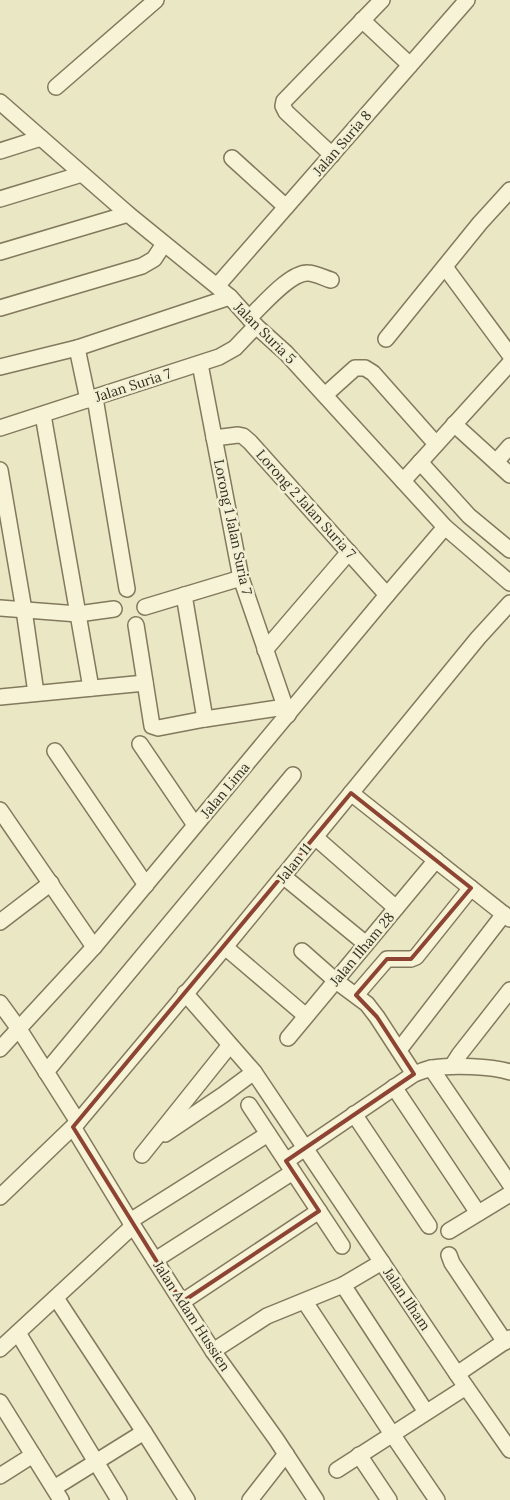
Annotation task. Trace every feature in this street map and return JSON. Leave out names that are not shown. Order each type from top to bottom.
[{"type":"street","points":[[56,87],[156,0]]},
{"type":"street","points":[[332,155],[286,112],[283,106],[284,100],[382,0]]},
{"type":"street","name":"Jalan Suria 8","points":[[217,286],[467,0]]},
{"type":"street","points":[[362,20],[410,65]]},
{"type":"street","name":"Jalan Suria 5","points":[[2,106],[42,138],[128,214],[230,297],[286,353],[445,527],[510,584]]},
{"type":"street","points":[[0,151],[42,138]]},
{"type":"street","points":[[232,158],[286,207]]},
{"type":"street","points":[[0,199],[82,174]]},
{"type":"street","points":[[386,339],[480,223],[510,190]]},
{"type":"street","points":[[0,252],[128,214]]},
{"type":"street","points":[[0,308],[142,266],[154,259],[164,244]]},
{"type":"street","points":[[445,267],[510,355]]},
{"type":"street","name":"Jalan Suria 7","points":[[0,428],[219,357],[235,348],[253,322],[286,282],[298,274],[310,273],[331,280]]},
{"type":"street","points":[[0,367],[77,348],[230,297]]},
{"type":"street","points":[[77,348],[91,399],[126,588]]},
{"type":"street","points":[[403,480],[510,363]]},
{"type":"street","name":"Lorong 1 Jalan Suria 7","points":[[200,364],[241,578],[286,711]]},
{"type":"street","points":[[325,395],[355,368],[365,368],[373,373],[436,444]]},
{"type":"street","points":[[43,415],[91,688]]},
{"type":"street","points":[[454,424],[510,475]]},
{"type":"street","name":"Lorong 2 Jalan Suria 7","points":[[214,438],[243,436],[387,595]]},
{"type":"street","points":[[496,462],[510,446]]},
{"type":"street","points":[[420,462],[469,516],[510,550]]},
{"type":"street","points":[[0,470],[4,513],[24,610],[36,693]]},
{"type":"street","name":"Jalan Lima","points":[[0,1049],[94,946],[146,885],[286,711],[445,527]]},
{"type":"street","points":[[265,650],[349,552]]},
{"type":"street","points":[[145,607],[241,578]]},
{"type":"street","points":[[184,595],[205,719]]},
{"type":"street","name":"Jalan 11","points":[[0,1197],[76,1125],[225,947],[478,638],[510,603]]},
{"type":"street","points":[[0,608],[78,614],[114,609]]},
{"type":"street","points":[[136,626],[152,726],[158,728],[205,719],[286,711]]},
{"type":"street","points":[[0,697],[145,684]]},
{"type":"street","points":[[140,744],[195,825]]},
{"type":"street","points":[[55,751],[146,885]]},
{"type":"street","points":[[46,1072],[293,775]]},
{"type":"street","points":[[351,793],[507,917],[399,1050]]},
{"type":"street","points":[[2,815],[94,946]]},
{"type":"street","points":[[315,837],[396,908]]},
{"type":"street","name":"Jalan Ilham 28","points":[[288,1038],[436,860]]},
{"type":"street","points":[[283,876],[366,944]]},
{"type":"street","points":[[0,922],[51,883]]},
{"type":"street","points":[[356,996],[387,959],[411,960],[416,957],[471,888]]},
{"type":"street","points":[[225,947],[306,1016]]},
{"type":"street","points":[[302,951],[336,981],[367,1004],[414,1074]]},
{"type":"street","points":[[452,1066],[463,1049],[510,990]]},
{"type":"street","name":"Jalan Ilham","points":[[186,993],[254,1072],[510,1450]]},
{"type":"street","name":"Jalan Adam Hussien","points":[[0,1003],[46,1072],[131,1224],[213,1351],[316,1500]]},
{"type":"street","points":[[142,1155],[230,1045]]},
{"type":"street","points":[[155,1260],[290,1167],[306,1147],[414,1074],[431,1068],[452,1066],[505,1071],[510,1058]]},
{"type":"street","points":[[431,1068],[510,1184]]},
{"type":"street","points":[[154,1142],[254,1072]]},
{"type":"street","points":[[394,1088],[478,1213]]},
{"type":"street","points":[[249,1105],[342,1246]]},
{"type":"street","points":[[354,1114],[429,1226]]},
{"type":"street","points":[[0,1349],[56,1298],[131,1224],[268,1134]]},
{"type":"street","points":[[449,1231],[510,1194]]},
{"type":"street","points":[[182,1302],[319,1211]]},
{"type":"street","points":[[337,1470],[426,1412],[507,1340],[452,1263],[449,1255]]},
{"type":"street","points":[[213,1351],[267,1316],[343,1286],[382,1262]]},
{"type":"street","points":[[343,1286],[426,1412]]},
{"type":"street","points":[[56,1298],[187,1500]]},
{"type":"street","points":[[305,1302],[437,1500]]},
{"type":"street","points":[[18,1332],[119,1500]]},
{"type":"street","points":[[0,1402],[58,1494],[95,1462],[144,1432]]},
{"type":"street","points":[[250,1500],[286,1454]]},
{"type":"street","points":[[0,1476],[33,1455]]},
{"type":"street","points":[[359,1456],[389,1500]]},
{"type":"highlighted area","points":[[351,793],[471,888],[411,959],[387,959],[356,995],[377,1017],[414,1074],[286,1161],[319,1211],[182,1302],[73,1127]]}]
